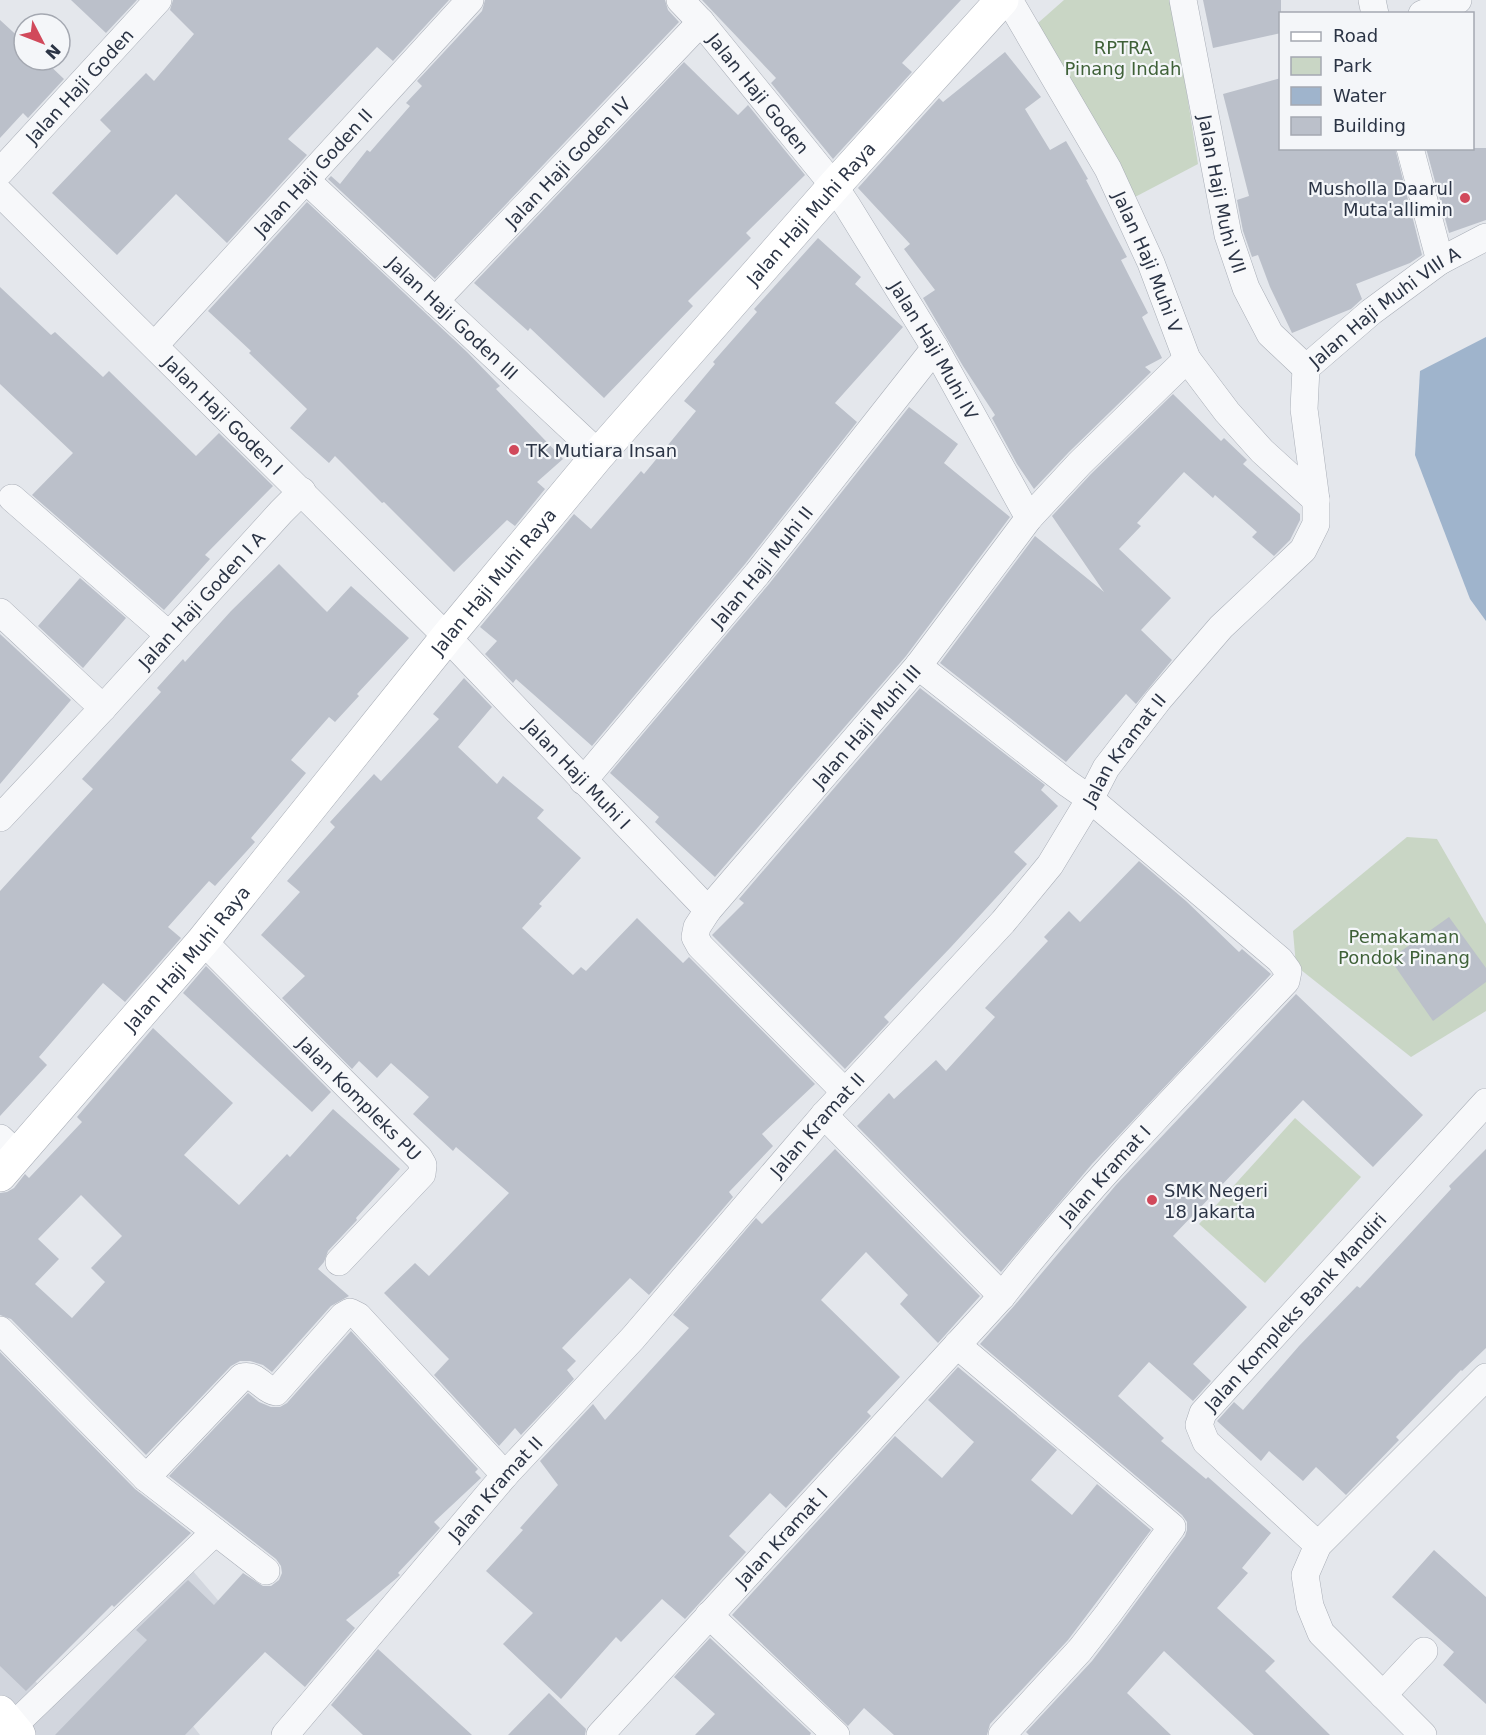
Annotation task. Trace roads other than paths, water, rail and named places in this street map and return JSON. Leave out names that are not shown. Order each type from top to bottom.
[{"type":"street","name":"Jalan Haji Goden","points":[[0,172],[158,0]]},
{"type":"street","name":"Jalan Haji Goden II","points":[[155,345],[470,0]]},
{"type":"street","name":"Jalan Haji Goden","points":[[680,0],[701,22],[834,186]]},
{"type":"street","name":"Jalan Haji Muhi VII","points":[[1183,0],[1228,235],[1246,288],[1270,334],[1306,368]]},
{"type":"street","points":[[1427,12],[1458,0]]},
{"type":"street","name":"Jalan Haji Muhi Raya","points":[[6,1156],[203,941],[447,637],[598,454],[995,3]]},
{"type":"street","name":"Jalan Haji Muhi V","points":[[995,3],[1108,169],[1151,263],[1187,359],[1227,412],[1262,451],[1316,500]]},
{"type":"street","name":"Jalan Haji Goden IV","points":[[435,301],[701,22]]},
{"type":"street","points":[[1411,150],[1440,261]]},
{"type":"street","name":"Jalan Haji Goden III","points":[[307,181],[598,454]]},
{"type":"street","name":"Jalan Haji Muhi IV","points":[[834,186],[935,348],[1029,518]]},
{"type":"street","name":"Jalan Haji Goden I","points":[[0,193],[447,637]]},
{"type":"street","name":"Jalan Haji Muhi VIII A","points":[[1316,500],[1304,409],[1306,368],[1371,312],[1440,261],[1486,237]]},
{"type":"street","name":"Jalan Haji Muhi II","points":[[583,781],[758,574],[935,348]]},
{"type":"street","name":"Jalan Haji Muhi III","points":[[845,1092],[700,946],[695,937],[697,927],[708,910],[918,666],[1029,518],[1080,463],[1187,359]]},
{"type":"street","name":"Jalan Haji Goden I A","points":[[0,818],[302,491]]},
{"type":"street","points":[[12,498],[169,635]]},
{"type":"street","name":"Jalan Kramat II","points":[[285,1735],[505,1475],[633,1338],[824,1115],[1004,922],[1050,865],[1106,768],[1160,699],[1221,627],[1303,550],[1316,524],[1316,500]]},
{"type":"street","points":[[0,612],[103,708]]},
{"type":"street","name":"Jalan Haji Muhi I","points":[[447,637],[708,910]]},
{"type":"street","name":"Jalan Kramat I","points":[[600,1735],[1002,1296],[1056,1227],[1122,1153],[1286,981],[1288,971],[1280,960],[1090,799],[918,666]]},
{"type":"street","name":"Jalan Kompleks PU","points":[[203,941],[419,1158],[423,1165],[422,1174],[339,1262]]},
{"type":"street","name":"Jalan Kompleks Bank Mandiri","points":[[1318,1545],[1206,1442],[1199,1425],[1203,1413],[1486,1101]]},
{"type":"street","points":[[824,1115],[1002,1296]]},
{"type":"street","points":[[146,1478],[242,1377],[248,1375],[253,1377],[271,1392],[276,1392],[343,1316],[350,1312],[358,1316],[505,1475]]},
{"type":"street","points":[[0,1330],[146,1478],[266,1571]]},
{"type":"street","points":[[957,1345],[1172,1527],[1080,1650],[1002,1735]]},
{"type":"street","points":[[1423,1735],[1321,1633],[1310,1606],[1305,1575],[1318,1545],[1486,1377]]},
{"type":"street","points":[[10,1725],[215,1532]]},
{"type":"street","points":[[709,1615],[836,1735]]},
{"type":"street","points":[[1383,1695],[1424,1651]]},
{"type":"water","points":[[1486,337],[1486,621],[1470,599],[1415,455],[1420,371]]},
{"type":"place","name":"Musholla Daarul Muta'allimin","points":[[1465,198]]},
{"type":"place","name":"TK Mutiara Insan","points":[[514,450]]},
{"type":"place","name":"SMK Negeri 18 Jakarta","points":[[1152,1200]]},
{"type":"park label","name":"RPTRA Pinang Indah","points":[[1123,57]]},
{"type":"park label","name":"Pemakaman Pondok Pinang","points":[[1404,946]]}]
